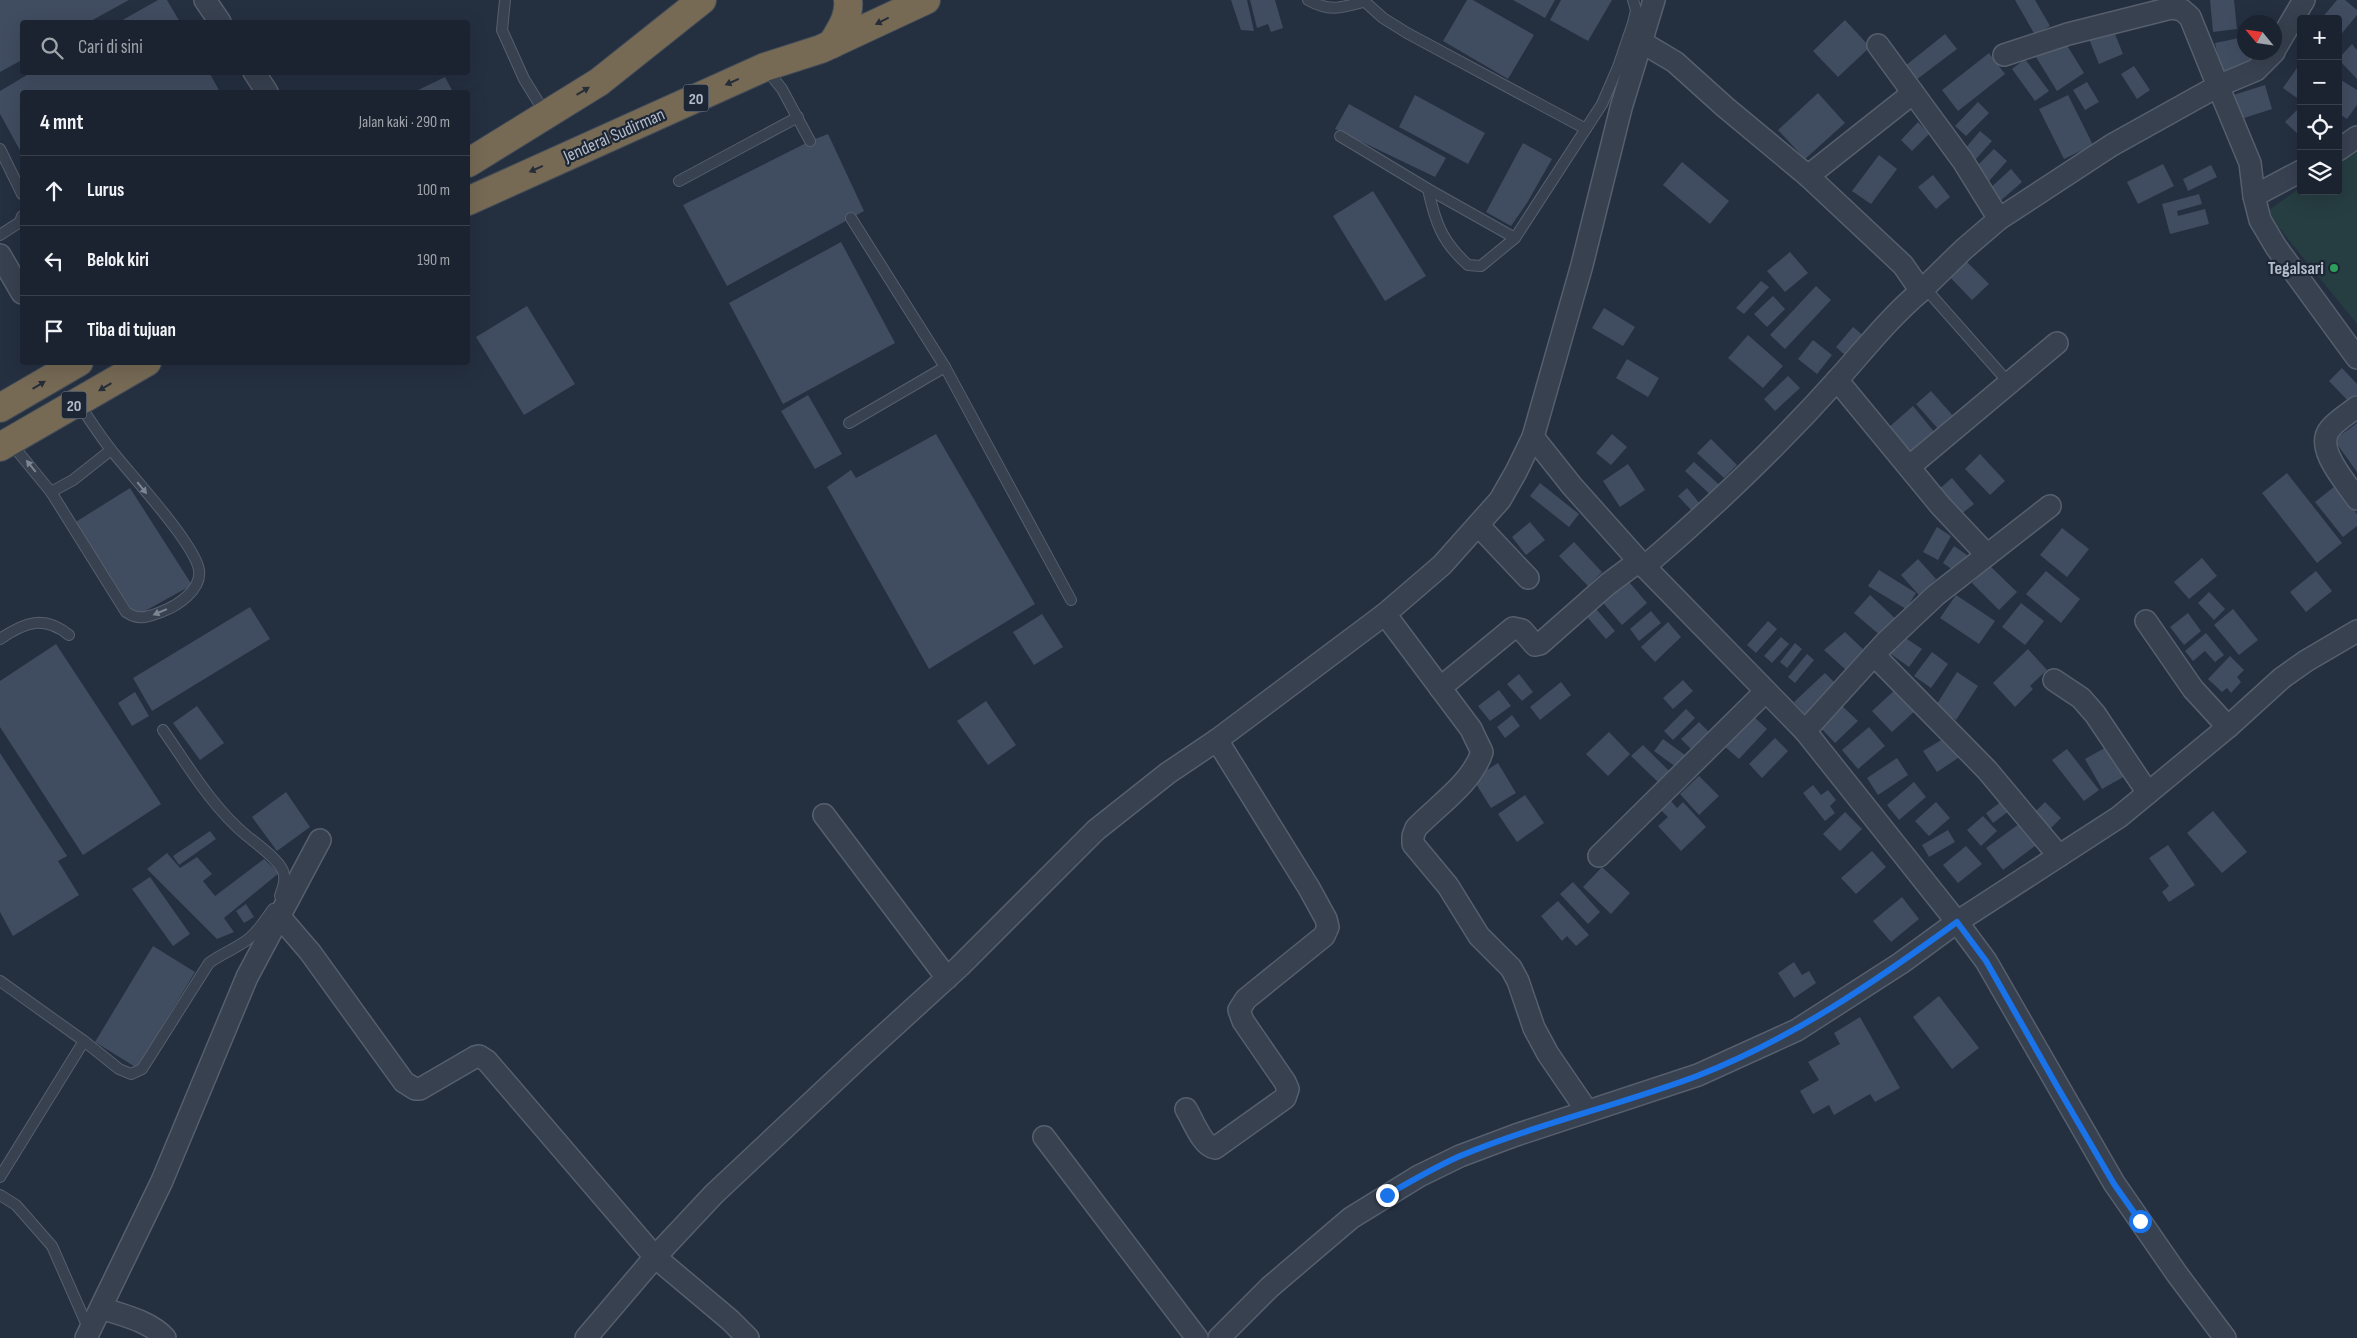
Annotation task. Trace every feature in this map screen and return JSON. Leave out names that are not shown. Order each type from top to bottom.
[{"type":"highway","points":[[470,163],[599,82],[702,0]]},
{"type":"highway","points":[[832,44],[845,23],[849,7],[848,0]]},
{"type":"highway","name":"Jenderal Sudirman","points":[[470,201],[765,67],[832,44],[926,0]]},
{"type":"highway","name":"20","points":[[0,408],[70,365]]},
{"type":"highway","name":"20","points":[[5,444],[142,365]]},
{"type":"street","points":[[205,0],[219,20]]},
{"type":"street","points":[[586,1338],[655,1257],[714,1194],[1029,899],[1096,830],[1168,773],[1217,740],[1385,614],[1442,565],[1479,526],[1508,486],[1533,437],[1569,310],[1621,108],[1643,43],[1654,0]]},
{"type":"street","points":[[2282,38],[2304,0]]},
{"type":"street","points":[[2004,55],[2068,34],[2171,8],[2182,10],[2190,17],[2250,163],[2254,196],[2260,220],[2276,247],[2357,358]]},
{"type":"street","points":[[1643,43],[1675,62],[1725,107],[1808,176],[1892,254],[1923,290]]},
{"type":"street","points":[[1878,45],[1964,161],[1999,219]]},
{"type":"street","points":[[1440,688],[1513,628],[1522,630],[1535,645],[1540,644],[1608,584],[1642,564],[1715,506],[1837,380],[1871,341],[1964,249],[1999,219],[2112,145],[2218,86],[2256,70],[2266,60]]},
{"type":"street","points":[[256,75],[266,90]]},
{"type":"street","points":[[1808,176],[1913,93]]},
{"type":"street","points":[[2342,147],[2357,137]]},
{"type":"street","points":[[2254,196],[2297,173]]},
{"type":"street","points":[[0,255],[20,290]]},
{"type":"street","points":[[1910,467],[2057,343]]},
{"type":"street","points":[[1837,380],[1940,505],[1988,555]]},
{"type":"street","points":[[2357,407],[2330,429],[2324,440],[2325,451],[2357,499]]},
{"type":"street","points":[[1533,437],[1572,486],[1642,564],[1804,731],[1957,922],[1986,961],[2114,1184],[2177,1274],[2225,1338]]},
{"type":"street","points":[[1804,731],[1874,654],[1936,595],[2050,506]]},
{"type":"street","points":[[1479,526],[1528,578]]},
{"type":"street","points":[[1385,614],[1471,729],[1482,752],[1478,765],[1469,776],[1416,828],[1413,836],[1414,844],[1448,886],[1479,936],[1510,968],[1518,981],[1534,1028],[1548,1054],[1587,1112]]},
{"type":"street","points":[[2146,621],[2193,689],[2228,726]]},
{"type":"street","points":[[1219,1338],[1270,1287],[1351,1218],[1419,1176],[1460,1156],[1698,1076],[1797,1030],[1901,963],[1957,922],[2119,817],[2282,678],[2306,661],[2357,631]]},
{"type":"street","points":[[1874,654],[1987,770],[2059,856]]},
{"type":"street","points":[[2054,680],[2081,698],[2095,714],[2148,794]]},
{"type":"street","points":[[1599,856],[1765,692]]},
{"type":"street","points":[[1186,1109],[1206,1142],[1210,1147],[1215,1148],[1285,1098],[1288,1089],[1285,1082],[1244,1021],[1239,1010],[1246,999],[1324,936],[1328,927],[1326,918],[1309,888],[1217,740]]},
{"type":"street","points":[[824,815],[946,978]]},
{"type":"street","points":[[88,1334],[162,1181],[246,977],[320,840]]},
{"type":"street","points":[[279,916],[310,952],[404,1082],[415,1089],[420,1089],[474,1057],[479,1056],[487,1061],[655,1257],[730,1320],[748,1338]]},
{"type":"street","points":[[1044,1137],[1197,1338]]},
{"type":"street","points":[[101,1308],[142,1322],[165,1338]]},
{"type":"lane","points":[[505,0],[502,30],[524,79],[546,114]]},
{"type":"lane","points":[[1308,0],[1322,8],[1342,7],[1363,1],[1407,33],[1586,129]]},
{"type":"lane","points":[[1428,189],[1435,219],[1446,244],[1468,265],[1480,266],[1515,238],[1542,200],[1602,104],[1618,67],[1636,10],[1633,0]]},
{"type":"lane","points":[[765,67],[782,88],[810,141]]},
{"type":"lane","points":[[679,181],[798,117]]},
{"type":"lane","points":[[1340,136],[1515,238]]},
{"type":"lane","points":[[0,149],[20,190]]},
{"type":"lane","points":[[851,218],[945,367],[1071,600]]},
{"type":"lane","points":[[0,235],[20,222]]},
{"type":"lane","points":[[1923,290],[2009,383]]},
{"type":"lane","points":[[849,423],[945,367]]},
{"type":"lane","points":[[5,444],[51,492],[126,612],[134,618],[142,619],[164,611],[190,594],[198,583],[199,570],[190,549],[112,450],[78,403]]},
{"type":"lane","points":[[51,492],[73,480],[112,450]]},
{"type":"lane","points":[[0,639],[29,623],[43,622],[59,628],[69,636]]},
{"type":"lane","points":[[0,981],[84,1041],[119,1069],[131,1074],[142,1069],[209,963],[223,952],[246,941],[260,927],[278,901],[285,883],[282,869],[260,846],[221,812],[163,730]]},
{"type":"lane","points":[[0,1177],[84,1041]]},
{"type":"lane","points":[[0,1195],[16,1205],[52,1246],[88,1334]]},
{"type":"green space","name":"Tegalsari","points":[[2357,147],[2357,324],[2266,212],[2297,190],[2297,195],[2342,195],[2342,158]]},
{"type":"building","points":[[0,0],[129,0],[93,20],[20,20],[20,61],[0,72]]},
{"type":"building","points":[[158,0],[167,0],[179,20],[123,20]]},
{"type":"building","points":[[1231,0],[1247,0],[1254,31],[1241,30]]},
{"type":"building","points":[[1250,0],[1275,0],[1283,28],[1271,32],[1268,24],[1257,28]]},
{"type":"building","points":[[1467,0],[1473,0],[1534,35],[1508,79],[1443,41]]},
{"type":"building","points":[[1513,0],[1555,0],[1545,18]]},
{"type":"building","points":[[1561,0],[1612,0],[1588,41],[1550,20]]},
{"type":"building","points":[[2015,0],[2035,0],[2050,26],[2035,35]]},
{"type":"building","points":[[2210,0],[2234,0],[2237,29],[2213,32]]},
{"type":"building","points":[[2337,0],[2345,0],[2357,10],[2357,15],[2342,33],[2342,15],[2324,15]]},
{"type":"building","points":[[1845,20],[1870,47],[1838,77],[1813,51]]},
{"type":"building","points":[[2113,29],[2123,54],[2099,64],[2089,39]]},
{"type":"building","points":[[1945,34],[1957,49],[1916,80],[1905,66]]},
{"type":"building","points":[[2237,38],[2237,60],[2252,60],[2253,65],[2221,71],[2215,43]]},
{"type":"building","points":[[2063,39],[2084,73],[2057,91],[2036,57]]},
{"type":"building","points":[[2352,44],[2357,50],[2357,79],[2342,63],[2342,55]]},
{"type":"building","points":[[1989,53],[2005,74],[1958,111],[1942,90]]},
{"type":"building","points":[[2025,59],[2049,91],[2035,101],[2012,69]]},
{"type":"building","points":[[2134,66],[2150,90],[2137,99],[2121,74]]},
{"type":"building","points":[[2297,68],[2297,98],[2283,88]]},
{"type":"building","points":[[27,75],[211,75],[219,90],[20,90],[20,150],[0,114],[0,91]]},
{"type":"building","points":[[445,77],[452,90],[418,90]]},
{"type":"building","points":[[2342,81],[2357,90],[2357,105],[2347,119],[2342,116]]},
{"type":"building","points":[[2087,82],[2099,102],[2085,110],[2073,90]]},
{"type":"building","points":[[2265,85],[2272,109],[2235,121],[2227,97]]},
{"type":"building","points":[[1818,93],[1845,123],[1805,159],[1778,130]]},
{"type":"building","points":[[1415,95],[1485,133],[1468,164],[1399,127]]},
{"type":"building","points":[[2068,95],[2093,145],[2064,159],[2039,109]]},
{"type":"building","points":[[1978,102],[1989,113],[1966,136],[1955,126]]},
{"type":"building","points":[[1349,104],[1446,158],[1435,177],[1335,129]]},
{"type":"building","points":[[2297,110],[2297,133],[2285,122]]},
{"type":"building","points":[[1918,122],[1929,134],[1912,151],[1901,140]]},
{"type":"building","points":[[1980,131],[1992,141],[1976,159],[1964,150]]},
{"type":"building","points":[[828,134],[864,211],[727,286],[683,205],[810,141]]},
{"type":"building","points":[[1523,143],[1552,159],[1527,203],[1511,226],[1486,212]]},
{"type":"building","points":[[1994,149],[2007,161],[1989,181],[1975,168]]},
{"type":"building","points":[[1879,155],[1897,169],[1871,204],[1852,191]]},
{"type":"building","points":[[1682,162],[1729,201],[1710,224],[1663,185]]},
{"type":"building","points":[[2163,164],[2174,186],[2138,204],[2127,182]]},
{"type":"building","points":[[2211,165],[2217,177],[2188,191],[2183,179]]},
{"type":"building","points":[[2011,169],[2022,182],[1998,203],[1987,191]]},
{"type":"building","points":[[1933,175],[1950,197],[1936,209],[1918,187]]},
{"type":"building","points":[[1373,191],[1426,276],[1385,301],[1333,216]]},
{"type":"building","points":[[2199,194],[2202,204],[2177,211],[2178,216],[2205,209],[2209,224],[2170,234],[2162,204]]},
{"type":"building","points":[[841,242],[895,343],[783,404],[729,303]]},
{"type":"building","points":[[1790,252],[1808,273],[1785,292],[1767,271]]},
{"type":"building","points":[[1962,257],[1989,284],[1972,300],[1946,273]]},
{"type":"building","points":[[1761,281],[1769,287],[1744,314],[1736,308]]},
{"type":"building","points":[[1816,286],[1831,300],[1785,349],[1770,335]]},
{"type":"building","points":[[1773,296],[1785,309],[1767,327],[1754,314]]},
{"type":"building","points":[[527,306],[575,384],[524,415],[476,337]]},
{"type":"building","points":[[1604,308],[1635,327],[1623,346],[1592,328]]},
{"type":"building","points":[[1853,327],[1865,337],[1848,358],[1836,347]]},
{"type":"building","points":[[1748,335],[1783,366],[1763,388],[1728,358]]},
{"type":"building","points":[[1813,340],[1832,355],[1817,374],[1798,359]]},
{"type":"building","points":[[1627,359],[1659,378],[1648,397],[1616,378]]},
{"type":"building","points":[[2342,368],[2357,384],[2357,398],[2351,404],[2329,381]]},
{"type":"building","points":[[1788,376],[1800,388],[1775,411],[1764,399]]},
{"type":"building","points":[[1931,391],[1955,418],[1940,431],[1916,404]]},
{"type":"building","points":[[808,395],[842,454],[815,469],[781,411]]},
{"type":"building","points":[[1913,406],[1935,433],[1910,454],[1888,428]]},
{"type":"building","points":[[2357,423],[2357,472],[2334,440]]},
{"type":"building","points":[[936,434],[1035,604],[929,669],[827,487],[851,470],[856,478]]},
{"type":"building","points":[[1612,434],[1627,447],[1611,465],[1596,453]]},
{"type":"building","points":[[1711,439],[1737,465],[1724,478],[1697,453]]},
{"type":"building","points":[[1980,454],[2005,481],[1990,495],[1965,469]]},
{"type":"building","points":[[1694,462],[1724,489],[1715,499],[1685,471]]},
{"type":"building","points":[[1628,464],[1645,490],[1620,507],[1603,481]]},
{"type":"building","points":[[2287,473],[2342,543],[2317,563],[2262,493]]},
{"type":"building","points":[[1952,478],[1974,504],[1960,515],[1938,490]]},
{"type":"building","points":[[1540,483],[1579,514],[1569,527],[1530,496]]},
{"type":"building","points":[[2335,486],[2357,514],[2357,526],[2343,537],[2315,502]]},
{"type":"building","points":[[130,488],[192,585],[136,616],[74,523]]},
{"type":"building","points":[[1687,488],[1701,505],[1693,512],[1678,496]]},
{"type":"building","points":[[1530,522],[1545,540],[1526,555],[1512,537]]},
{"type":"building","points":[[1937,527],[1951,536],[1938,560],[1923,552]]},
{"type":"building","points":[[2062,528],[2089,549],[2067,577],[2040,555]]},
{"type":"building","points":[[1574,542],[1602,572],[1588,586],[1559,556]]},
{"type":"building","points":[[1954,546],[1967,555],[1956,572],[1943,563]]},
{"type":"building","points":[[2202,558],[2217,576],[2189,599],[2174,582]]},
{"type":"building","points":[[1918,559],[1936,579],[1919,595],[1901,575]]},
{"type":"building","points":[[1989,565],[2017,592],[1999,610],[1972,583]]},
{"type":"building","points":[[1879,570],[1916,593],[1906,609],[1868,586]]},
{"type":"building","points":[[2046,571],[2080,599],[2061,623],[2026,594]]},
{"type":"building","points":[[2316,571],[2332,591],[2306,612],[2290,592]]},
{"type":"building","points":[[1624,576],[1647,603],[1622,625],[1599,598]]},
{"type":"building","points":[[2209,592],[2225,609],[2214,620],[2198,603]]},
{"type":"building","points":[[1870,595],[1897,620],[1882,637],[1854,613]]},
{"type":"building","points":[[1956,595],[1995,621],[1979,644],[1940,618]]},
{"type":"building","points":[[1591,603],[1615,631],[1606,639],[1582,611]]},
{"type":"building","points":[[2021,603],[2044,621],[2025,645],[2002,627]]},
{"type":"building","points":[[250,607],[270,639],[152,711],[133,678]]},
{"type":"building","points":[[2233,609],[2258,640],[2239,655],[2214,625]]},
{"type":"building","points":[[1651,611],[1661,623],[1639,641],[1630,629]]},
{"type":"building","points":[[2188,613],[2201,631],[2184,645],[2170,627]]},
{"type":"building","points":[[1042,614],[1063,647],[1034,665],[1013,632]]},
{"type":"building","points":[[1768,621],[1777,629],[1756,653],[1747,645]]},
{"type":"building","points":[[1668,622],[1681,637],[1655,662],[1641,647]]},
{"type":"building","points":[[1845,632],[1866,652],[1846,670],[1824,650]]},
{"type":"building","points":[[2206,633],[2224,655],[2215,662],[2205,651],[2193,661],[2185,651]]},
{"type":"building","points":[[1901,635],[1922,649],[1909,667],[1888,652]]},
{"type":"building","points":[[1781,637],[1789,644],[1772,663],[1764,656]]},
{"type":"building","points":[[1795,643],[1802,649],[1787,668],[1780,662]]},
{"type":"building","points":[[56,644],[161,804],[83,855],[0,727],[0,681]]},
{"type":"building","points":[[2028,649],[2047,670],[2030,686],[2033,689],[2015,707],[1993,683]]},
{"type":"building","points":[[1932,652],[1948,664],[1931,688],[1914,676]]},
{"type":"building","points":[[1807,654],[1814,660],[1795,683],[1788,677]]},
{"type":"building","points":[[2230,656],[2244,670],[2237,677],[2241,682],[2231,693],[2227,688],[2222,692],[2208,679]]},
{"type":"building","points":[[1957,672],[1978,686],[1956,720],[1935,707]]},
{"type":"building","points":[[1825,673],[1839,687],[1808,717],[1794,702]]},
{"type":"building","points":[[1519,674],[1533,692],[1522,701],[1507,684]]},
{"type":"building","points":[[1683,680],[1693,691],[1673,709],[1663,698]]},
{"type":"building","points":[[1561,682],[1571,695],[1540,720],[1530,707]]},
{"type":"building","points":[[1897,688],[1917,709],[1892,732],[1872,711]]},
{"type":"building","points":[[1499,690],[1511,706],[1490,721],[1478,706]]},
{"type":"building","points":[[135,692],[149,716],[132,726],[118,703]]},
{"type":"building","points":[[986,701],[1016,745],[988,765],[957,721]]},
{"type":"building","points":[[1839,703],[1858,721],[1835,743],[1817,724]]},
{"type":"building","points":[[197,706],[224,743],[200,760],[173,723]]},
{"type":"building","points":[[1686,709],[1695,718],[1673,740],[1664,731]]},
{"type":"building","points":[[1751,714],[1767,729],[1739,759],[1723,745]]},
{"type":"building","points":[[1512,715],[1520,726],[1505,738],[1497,727]]},
{"type":"building","points":[[1699,722],[1712,735],[1694,752],[1681,739]]},
{"type":"building","points":[[1869,727],[1885,746],[1858,769],[1842,750]]},
{"type":"building","points":[[1609,732],[1630,754],[1608,776],[1586,754]]},
{"type":"building","points":[[1948,736],[1961,756],[1937,772],[1923,751]]},
{"type":"building","points":[[1775,738],[1788,751],[1762,778],[1749,764]]},
{"type":"building","points":[[1663,739],[1685,755],[1676,767],[1654,751]]},
{"type":"building","points":[[1643,745],[1670,772],[1659,783],[1631,756]]},
{"type":"building","points":[[2110,745],[2127,775],[2102,789],[2085,759]]},
{"type":"building","points":[[2067,749],[2099,790],[2084,801],[2052,760]]},
{"type":"building","points":[[0,753],[67,856],[58,861],[79,895],[13,936],[0,912]]},
{"type":"building","points":[[1897,758],[1908,775],[1878,795],[1867,778]]},
{"type":"building","points":[[1498,763],[1516,793],[1491,808],[1473,779]]},
{"type":"building","points":[[1699,776],[1719,796],[1699,815],[1680,794]]},
{"type":"building","points":[[1914,782],[1926,797],[1899,820],[1887,805]]},
{"type":"building","points":[[1813,785],[1821,795],[1828,790],[1836,800],[1830,806],[1835,813],[1825,821],[1803,793]]},
{"type":"building","points":[[286,792],[310,827],[277,851],[252,817]]},
{"type":"building","points":[[1525,795],[1544,823],[1517,842],[1498,814]]},
{"type":"building","points":[[2006,798],[2013,808],[1993,823],[1986,813]]},
{"type":"building","points":[[1671,801],[1677,808],[1683,802],[1706,827],[1681,851],[1658,826],[1668,817],[1661,810]]},
{"type":"building","points":[[1936,802],[1950,818],[1929,836],[1915,821]]},
{"type":"building","points":[[2045,802],[2061,818],[2048,831],[2032,815]]},
{"type":"building","points":[[2213,811],[2247,852],[2222,873],[2187,833]]},
{"type":"building","points":[[1845,812],[1862,829],[1840,851],[1823,834]]},
{"type":"building","points":[[1983,816],[1997,831],[1981,846],[1967,830]]},
{"type":"building","points":[[2023,821],[2039,843],[2003,870],[1986,848]]},
{"type":"building","points":[[1948,830],[1955,842],[1929,857],[1922,845]]},
{"type":"building","points":[[210,831],[216,839],[179,865],[173,856]]},
{"type":"building","points":[[2168,845],[2195,885],[2169,902],[2162,892],[2169,886],[2149,858]]},
{"type":"building","points":[[1966,846],[1982,864],[1958,883],[1943,865]]},
{"type":"building","points":[[1872,851],[1886,867],[1856,894],[1841,878]]},
{"type":"building","points":[[167,853],[180,868],[197,857],[212,874],[203,881],[215,896],[264,859],[279,873],[224,918],[234,932],[217,939],[147,869]]},
{"type":"building","points":[[1602,867],[1630,893],[1611,914],[1583,887]]},
{"type":"building","points":[[150,877],[190,934],[173,946],[132,889]]},
{"type":"building","points":[[1573,882],[1600,912],[1588,924],[1560,894]]},
{"type":"building","points":[[1902,897],[1919,919],[1891,942],[1873,921]]},
{"type":"building","points":[[1558,901],[1589,935],[1576,946],[1567,936],[1562,941],[1541,916]]},
{"type":"building","points":[[246,904],[254,917],[244,923],[236,911]]},
{"type":"building","points":[[153,946],[195,972],[137,1068],[95,1042]]},
{"type":"building","points":[[1794,962],[1802,975],[1809,971],[1816,983],[1794,998],[1778,973]]},
{"type":"building","points":[[1939,996],[1979,1048],[1952,1069],[1913,1017]]},
{"type":"building","points":[[1860,1017],[1900,1088],[1875,1102],[1870,1094],[1834,1115],[1829,1105],[1813,1114],[1800,1091],[1819,1080],[1808,1062],[1840,1044],[1834,1033]]},
{"type":"place","name":"Tegalsari","points":[[2334,268]]},
{"type":"route","points":[[1387,1195],[1419,1176],[1460,1156],[1516,1135],[1698,1076],[1797,1030],[1901,963],[1957,922],[1986,961],[2114,1184],[2140,1221]]}]
